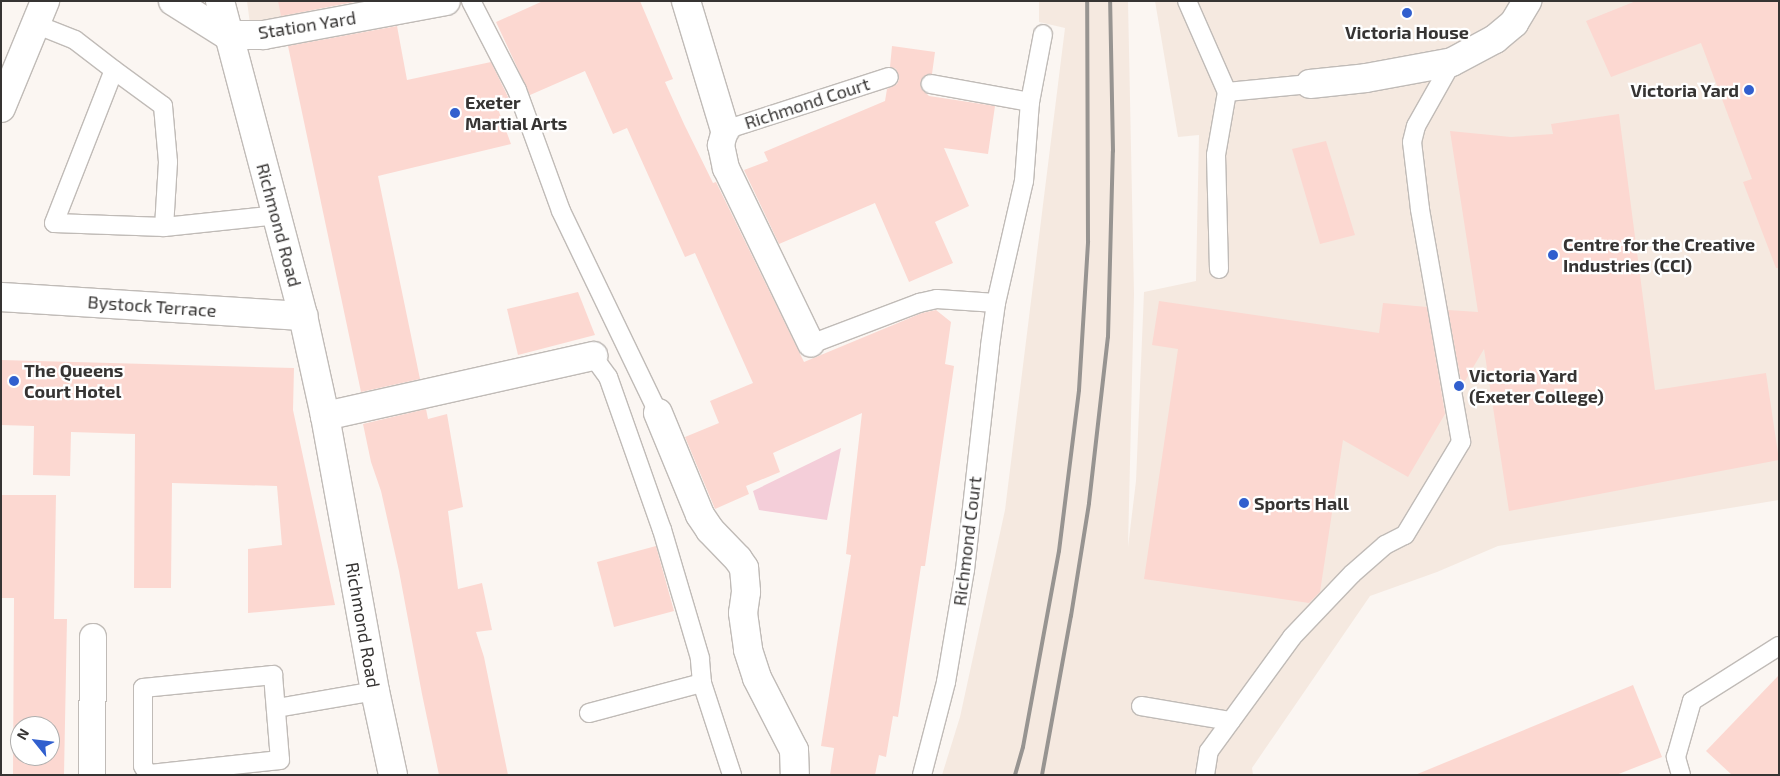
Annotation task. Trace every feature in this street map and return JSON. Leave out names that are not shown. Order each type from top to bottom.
[{"type":"street","points":[[173,1],[227,34]]},
{"type":"street","name":"Richmond Road","points":[[220,1],[227,34],[278,215],[303,316],[325,416],[375,691],[393,775]]},
{"type":"street","name":"Station Yard","points":[[227,34],[264,35],[446,1]]},
{"type":"street","name":"Richmond Court","points":[[686,1],[725,130],[721,145],[726,168],[811,344]]},
{"type":"street","points":[[1310,84],[1366,78],[1452,62],[1496,39],[1514,24],[1527,1]]},
{"type":"street","points":[[1,108],[40,13]]},
{"type":"street","name":"Bystock Terrace","points":[[1,297],[303,316]]},
{"type":"street","points":[[325,416],[593,356]]},
{"type":"street","points":[[658,412],[700,515],[710,530],[738,559],[744,568],[746,592],[743,613],[748,650],[757,678],[794,750],[795,775]]},
{"type":"street","points":[[92,775],[93,637]]},
{"type":"lane","points":[[471,1],[517,90],[561,211],[658,412]]},
{"type":"lane","points":[[1187,1],[1227,92],[1216,155],[1219,269]]},
{"type":"lane","points":[[40,13],[163,106],[168,162],[164,226]]},
{"type":"lane","name":"Richmond Court","points":[[922,775],[946,682],[965,570],[996,303],[1024,181],[1030,102],[1043,34]]},
{"type":"lane","points":[[1205,775],[1209,751],[1292,636],[1352,574],[1385,545],[1405,535],[1461,442],[1421,216],[1412,142],[1416,126],[1452,62]]},
{"type":"lane","points":[[114,70],[54,223],[164,226],[278,215]]},
{"type":"lane","name":"Richmond Court","points":[[725,130],[889,77]]},
{"type":"lane","points":[[931,84],[1030,102]]},
{"type":"lane","points":[[1227,92],[1310,84]]},
{"type":"lane","name":"Richmond Court","points":[[811,344],[919,303],[937,299],[996,303]]},
{"type":"lane","points":[[593,356],[608,377],[662,530],[700,658],[702,683],[732,775]]},
{"type":"lane","points":[[1681,775],[1676,758],[1692,702],[1779,646]]},
{"type":"lane","points":[[273,675],[277,708],[280,760],[148,774],[143,766],[143,688],[273,675]]},
{"type":"lane","points":[[589,713],[702,683]]},
{"type":"lane","points":[[277,708],[375,691]]},
{"type":"lane","points":[[1141,706],[1231,721]]},
{"type":"shaded area","points":[[247,1],[353,1],[250,24]]},
{"type":"shaded area","name":"Victoria Yard (Exeter College)","points":[[1039,1],[1128,1],[1134,294],[1128,547],[1136,481],[1144,292],[1196,281],[1199,135],[1178,137],[1155,1],[1779,1],[1779,500],[1498,546],[1437,572],[1370,596],[1252,768],[1253,775],[942,775],[960,717],[1005,510],[1065,28],[1039,22]]},
{"type":"shaded area","points":[[841,448],[827,520],[759,510],[753,491]]},
{"type":"building","points":[[278,1],[360,1],[281,16]]},
{"type":"building","points":[[543,1],[640,1],[673,79],[665,82],[684,124],[713,183],[716,182],[804,362],[922,313],[936,310],[951,322],[945,364],[954,366],[925,566],[921,566],[898,717],[893,716],[886,757],[879,755],[875,775],[830,775],[834,748],[821,746],[851,555],[846,554],[862,413],[773,453],[780,472],[746,486],[749,494],[715,509],[685,437],[719,423],[710,401],[753,383],[695,253],[685,257],[627,128],[613,134],[585,71],[530,95],[496,22]]},
{"type":"building","points":[[1636,1],[1779,1],[1779,268],[1776,268],[1743,182],[1752,179],[1701,43],[1611,77],[1586,21]]},
{"type":"building","points":[[397,26],[407,80],[491,62],[511,103],[498,109],[511,144],[378,176],[420,379],[361,392],[288,46]]},
{"type":"building","points":[[892,46],[935,52],[932,74],[923,77],[921,83],[921,88],[929,96],[995,106],[988,154],[944,148],[969,206],[935,222],[953,263],[909,282],[875,203],[779,244],[744,170],[768,161],[764,152],[885,101],[887,89],[897,84],[899,79],[896,69],[890,67]]},
{"type":"building","name":"Centre for the Creative Industries (CCI)","points":[[1619,114],[1655,390],[1766,373],[1779,460],[1509,511],[1484,349],[1462,386],[1448,310],[1478,312],[1450,131],[1511,137],[1553,134],[1551,124]]},
{"type":"building","points":[[1326,141],[1355,235],[1320,244],[1292,149]]},
{"type":"building","points":[[578,292],[595,335],[518,355],[507,309]]},
{"type":"building","name":"Sports Hall","points":[[1159,301],[1379,333],[1383,303],[1427,307],[1445,414],[1408,477],[1343,440],[1320,592],[1309,603],[1144,579],[1178,349],[1152,345]]},
{"type":"building","points":[[1,360],[294,368],[293,410],[335,605],[248,613],[248,549],[282,545],[277,486],[172,483],[171,588],[134,588],[135,434],[71,432],[70,476],[33,475],[34,426],[1,425]]},
{"type":"building","points":[[426,409],[428,419],[447,414],[463,507],[448,511],[458,589],[482,583],[492,630],[476,632],[484,657],[508,775],[439,775],[399,571],[381,491],[371,462],[363,424]]},
{"type":"building","points":[[1,495],[56,495],[54,619],[67,619],[64,775],[13,775],[13,766],[60,766],[60,716],[13,716],[14,598],[1,598]]},
{"type":"building","points":[[656,546],[674,611],[614,627],[597,562]]},
{"type":"building","points":[[1779,675],[1779,775],[1732,775],[1706,751]]},
{"type":"building","points":[[1633,685],[1662,757],[1616,775],[1415,775]]},
{"type":"railway","points":[[1015,775],[1023,747],[1059,551],[1079,390],[1088,241],[1087,1]]},
{"type":"railway","points":[[1042,775],[1071,616],[1089,503],[1108,337],[1113,151],[1110,1]]},
{"type":"place","name":"Victoria House","points":[[1407,13]]},
{"type":"place","name":"Victoria Yard","points":[[1749,90]]},
{"type":"place","name":"Exeter Martial Arts","points":[[455,113]]},
{"type":"place","name":"Centre for the Creative Industries (CCI)","points":[[1553,255]]},
{"type":"place","name":"The Queens Court Hotel","points":[[14,381]]},
{"type":"place","name":"Victoria Yard (Exeter College)","points":[[1459,386]]},
{"type":"place","name":"Sports Hall","points":[[1244,503]]}]
